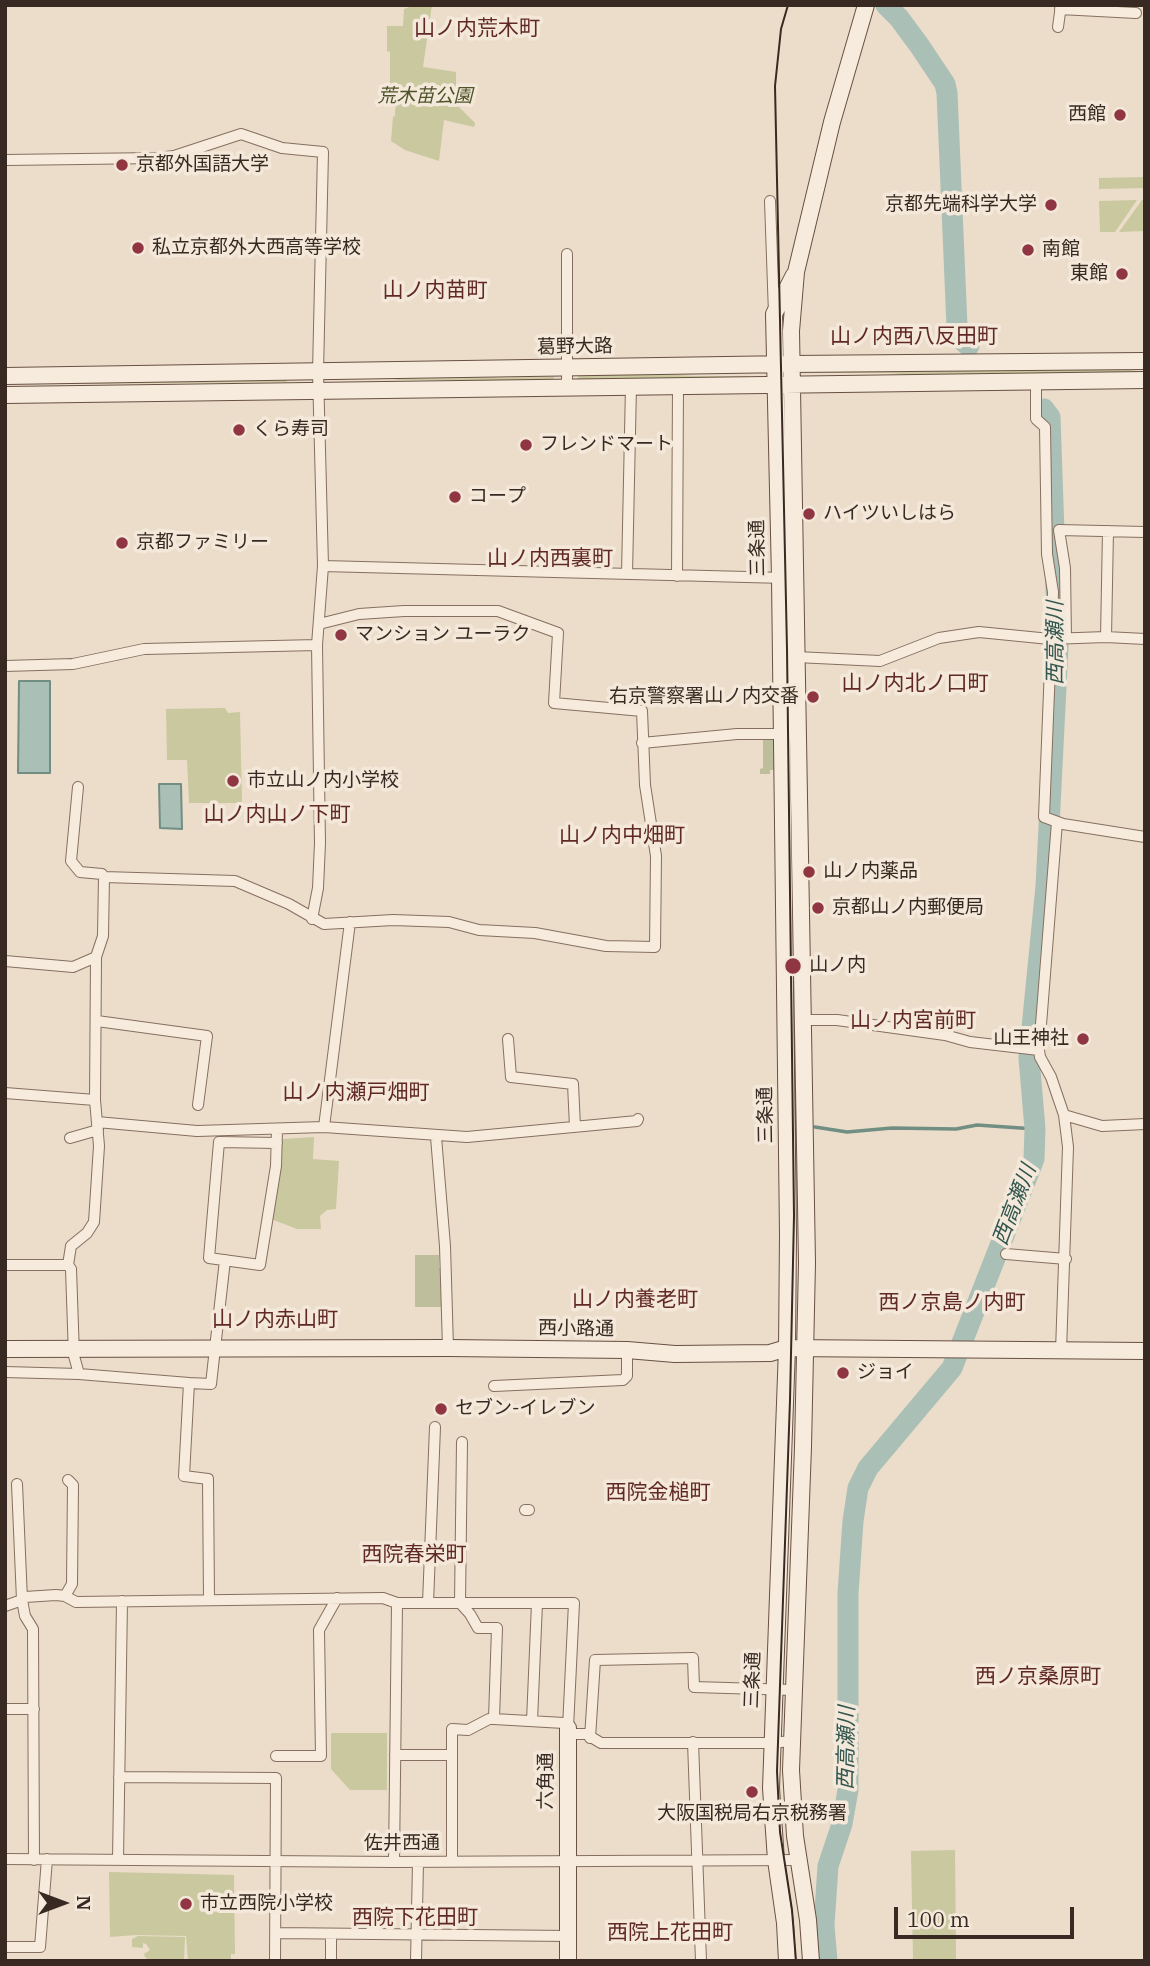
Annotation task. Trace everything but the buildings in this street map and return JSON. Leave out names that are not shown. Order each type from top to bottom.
[{"type":"street","name":"三条通","points":[[783,364],[791,331],[796,272],[829,134],[866,5]]},
{"type":"street","points":[[1058,27],[1060,7],[1136,13]]},
{"type":"street","points":[[5,160],[157,158],[181,154],[241,134],[282,148],[323,152],[318,372],[323,566],[317,645],[320,866],[312,919]]},
{"type":"street","points":[[770,201],[774,314]]},
{"type":"street","points":[[567,254],[567,387]]},
{"type":"street","name":"三条通","points":[[787,1961],[771,1788],[787,1348],[789,734],[783,364],[774,314],[796,272]]},
{"type":"street","name":"葛野大路","points":[[5,376],[1145,361]]},
{"type":"street","points":[[384,390],[385,371]]},
{"type":"street","name":"葛野大路","points":[[5,395],[1145,380]]},
{"type":"street","points":[[1036,381],[1036,419],[1045,427],[1046,554],[1053,592],[1044,817],[1145,837]]},
{"type":"street","points":[[677,576],[678,386]]},
{"type":"street","points":[[627,574],[631,387]]},
{"type":"street","points":[[1066,638],[1065,568],[1059,530],[1145,533]]},
{"type":"street","points":[[1106,637],[1108,531]]},
{"type":"street","points":[[323,566],[787,578]]},
{"type":"street","name":"三条通","points":[[787,578],[796,657],[789,734],[802,1020],[807,1264],[792,1741],[793,1805],[811,1961]]},
{"type":"street","points":[[104,877],[235,881],[289,904],[324,924],[401,920],[449,922],[479,930],[535,933],[606,946],[655,947],[656,856],[645,785],[642,711],[554,703],[558,633],[498,611],[359,614],[319,624]]},
{"type":"street","points":[[796,657],[880,661],[939,638],[979,632],[1050,639],[1145,639]]},
{"type":"street","points":[[5,666],[73,664],[144,649],[317,645]]},
{"type":"street","points":[[642,743],[737,734],[789,734]]},
{"type":"street","points":[[78,787],[71,861],[80,872],[102,873],[104,877],[103,936],[96,957],[95,1100],[98,1126],[94,1222],[87,1233],[71,1246],[68,1265],[71,1269],[74,1348],[79,1374]]},
{"type":"street","points":[[1053,820],[1034,1050],[1064,1115],[1068,1163],[1061,1351]]},
{"type":"street","points":[[324,1127],[349,922]]},
{"type":"street","points":[[5,961],[73,967],[96,957]]},
{"type":"street","points":[[802,1020],[837,1020],[1034,1050]]},
{"type":"street","points":[[97,1021],[207,1036],[198,1105]]},
{"type":"street","points":[[508,1039],[511,1077],[573,1084],[575,1127]]},
{"type":"street","points":[[5,1093],[95,1100]]},
{"type":"street","points":[[1064,1115],[1102,1126],[1145,1124]]},
{"type":"street","points":[[277,1137],[276,1166],[260,1265],[209,1258],[219,1142],[277,1137],[324,1127],[436,1137],[501,1136],[639,1119]]},
{"type":"street","points":[[70,1138],[98,1126],[277,1137]]},
{"type":"street","points":[[436,1137],[445,1246],[448,1348]]},
{"type":"street","points":[[1006,1254],[1066,1259]]},
{"type":"street","points":[[5,1373],[79,1374],[211,1384],[225,1260]]},
{"type":"street","points":[[5,1265],[68,1265]]},
{"type":"street","name":"西小路通","points":[[5,1349],[448,1348],[627,1350],[674,1354],[763,1353],[787,1348],[1145,1350]]},
{"type":"street","points":[[494,1385],[623,1380],[627,1376],[627,1350]]},
{"type":"street","points":[[189,1383],[184,1476],[208,1479],[209,1600]]},
{"type":"street","points":[[428,1602],[435,1427]]},
{"type":"street","points":[[462,1442],[460,1602],[478,1628],[497,1628],[494,1719]]},
{"type":"street","points":[[65,1596],[72,1584],[73,1485],[68,1480]]},
{"type":"street","points":[[17,1484],[22,1600],[25,1616],[33,1629],[34,1860]]},
{"type":"street","points":[[5,1606],[25,1597],[65,1596],[76,1602],[337,1598],[383,1598],[397,1603],[537,1602],[532,1721]]},
{"type":"street","points":[[276,1756],[321,1756],[318,1630],[337,1598]]},
{"type":"street","points":[[118,1860],[122,1601]]},
{"type":"street","name":"六角通","points":[[537,1602],[574,1602],[568,1728],[568,1961]]},
{"type":"street","points":[[394,1862],[397,1603]]},
{"type":"street","points":[[590,1738],[595,1660],[693,1658],[694,1687],[794,1689]]},
{"type":"street","points":[[5,1709],[34,1709]]},
{"type":"street","points":[[452,1861],[452,1729],[468,1730],[494,1719],[564,1723],[574,1734],[586,1734],[601,1743],[792,1741]]},
{"type":"street","points":[[693,1742],[701,1961]]},
{"type":"street","points":[[395,1755],[452,1755]]},
{"type":"street","points":[[119,1777],[276,1778],[275,1961]]},
{"type":"street","name":"佐井西通","points":[[5,1859],[394,1862],[798,1860]]},
{"type":"street","points":[[5,1947],[40,1947],[47,1859]]},
{"type":"street","points":[[416,1961],[418,1862]]},
{"type":"street","points":[[276,1933],[568,1936]]},
{"type":"street","points":[[331,1934],[331,1961]]},
{"type":"green space","name":"荒木苗公園","points":[[415,5],[432,5],[423,67],[456,72],[456,104],[475,123],[474,127],[444,120],[439,161],[405,150],[391,141],[396,88],[390,85],[387,26],[403,26],[404,9]]},
{"type":"green space","points":[[1145,177],[1145,188],[1099,189],[1099,178]]},
{"type":"green space","points":[[1137,200],[1115,232],[1100,232],[1099,201]]},
{"type":"green space","points":[[1142,200],[1145,200],[1145,231],[1119,232]]},
{"type":"green space","points":[[1112,368],[1145,372],[1145,376],[941,378],[890,373],[814,371]]},
{"type":"green space","points":[[646,373],[746,378],[577,379],[579,376]]},
{"type":"green space","points":[[554,377],[553,380],[394,380],[397,379]]},
{"type":"green space","points":[[207,379],[287,382],[70,384],[5,380]]},
{"type":"green space","points":[[225,708],[228,713],[240,712],[242,803],[189,803],[187,760],[167,760],[166,709]]},
{"type":"green space","points":[[763,740],[774,740],[774,770],[770,770],[770,774],[760,774],[760,769],[763,768]]},
{"type":"green space","points":[[314,1137],[313,1159],[339,1161],[336,1209],[327,1210],[320,1216],[321,1229],[297,1229],[271,1219],[283,1139]]},
{"type":"green space","points":[[415,1255],[439,1255],[443,1307],[415,1307]]},
{"type":"green space","points":[[331,1733],[387,1733],[387,1790],[350,1790],[331,1769]]},
{"type":"green space","points":[[955,1850],[956,1961],[913,1961],[911,1851]]},
{"type":"green space","name":"市立西院小学校","points":[[109,1872],[234,1875],[235,1954],[231,1954],[231,1961],[188,1961],[186,1936],[110,1937]]},
{"type":"green space","points":[[138,1936],[185,1937],[184,1961],[150,1961],[144,1954],[150,1950],[146,1944],[143,1943],[143,1948],[132,1947],[132,1939]]},
{"type":"shaded area","points":[[19,681],[50,681],[50,773],[18,773]]},
{"type":"shaded area","points":[[159,784],[181,784],[182,829],[160,828]]},
{"type":"waterway","name":"西高瀬川","points":[[886,5],[899,18],[945,84],[957,326],[964,342],[969,346]]},
{"type":"waterway","name":"西高瀬川","points":[[827,1961],[824,1925],[828,1866],[842,1824],[848,1790],[848,1593],[858,1488],[868,1468],[952,1368],[1034,1159],[1035,1129],[1029,1058],[1046,886],[1058,647],[1050,417],[1044,409]]},
{"type":"waterway","points":[[815,1127],[847,1132],[892,1128],[956,1129],[977,1125],[1035,1129]]},
{"type":"tram line","points":[[788,5],[781,29],[775,86],[787,649],[794,1216],[777,1771],[780,1832],[792,1910],[796,1961]]},
{"type":"place","name":"西館","points":[[1120,115]]},
{"type":"place","name":"京都外国語大学","points":[[122,165]]},
{"type":"place","name":"京都先端科学大学","points":[[1051,205]]},
{"type":"place","name":"私立京都外大西高等学校","points":[[138,248]]},
{"type":"place","name":"南館","points":[[1028,250]]},
{"type":"place","name":"東館","points":[[1122,274]]},
{"type":"place","name":"くら寿司","points":[[239,430]]},
{"type":"place","name":"フレンドマート","points":[[526,445]]},
{"type":"place","name":"コープ","points":[[455,497]]},
{"type":"place","name":"ハイツいしはら","points":[[809,514]]},
{"type":"place","name":"京都ファミリー","points":[[122,543]]},
{"type":"place","name":"マンション ユーラク","points":[[341,635]]},
{"type":"place","name":"右京警察署山ノ内交番","points":[[813,697]]},
{"type":"place","name":"市立山ノ内小学校","points":[[233,781]]},
{"type":"place","name":"山ノ内薬品","points":[[809,872]]},
{"type":"place","name":"京都山ノ内郵便局","points":[[818,908]]},
{"type":"place","name":"山ノ内","points":[[793,966]]},
{"type":"place","name":"山王神社","points":[[1083,1039]]},
{"type":"place","name":"ジョイ","points":[[843,1373]]},
{"type":"place","name":"セブン-イレブン","points":[[441,1409]]},
{"type":"place","name":"大阪国税局右京税務署","points":[[752,1792]]},
{"type":"place","name":"市立西院小学校","points":[[186,1904]]},
{"type":"district","name":"山ノ内荒木町","points":[[477,29]]},
{"type":"district","name":"山ノ内苗町","points":[[435,291]]},
{"type":"district","name":"山ノ内西八反田町","points":[[914,337]]},
{"type":"district","name":"山ノ内西裏町","points":[[550,559]]},
{"type":"district","name":"山ノ内北ノ口町","points":[[915,684]]},
{"type":"district","name":"山ノ内山ノ下町","points":[[277,815]]},
{"type":"district","name":"山ノ内中畑町","points":[[622,836]]},
{"type":"district","name":"山ノ内宮前町","points":[[913,1021]]},
{"type":"district","name":"山ノ内瀬戸畑町","points":[[356,1093]]},
{"type":"district","name":"山ノ内養老町","points":[[635,1300]]},
{"type":"district","name":"西ノ京島ノ内町","points":[[952,1303]]},
{"type":"district","name":"山ノ内赤山町","points":[[275,1320]]},
{"type":"district","name":"西院金槌町","points":[[658,1493]]},
{"type":"district","name":"西院春栄町","points":[[414,1555]]},
{"type":"district","name":"西ノ京桑原町","points":[[1038,1677]]},
{"type":"district","name":"西院下花田町","points":[[415,1918]]},
{"type":"district","name":"西院上花田町","points":[[670,1933]]}]
